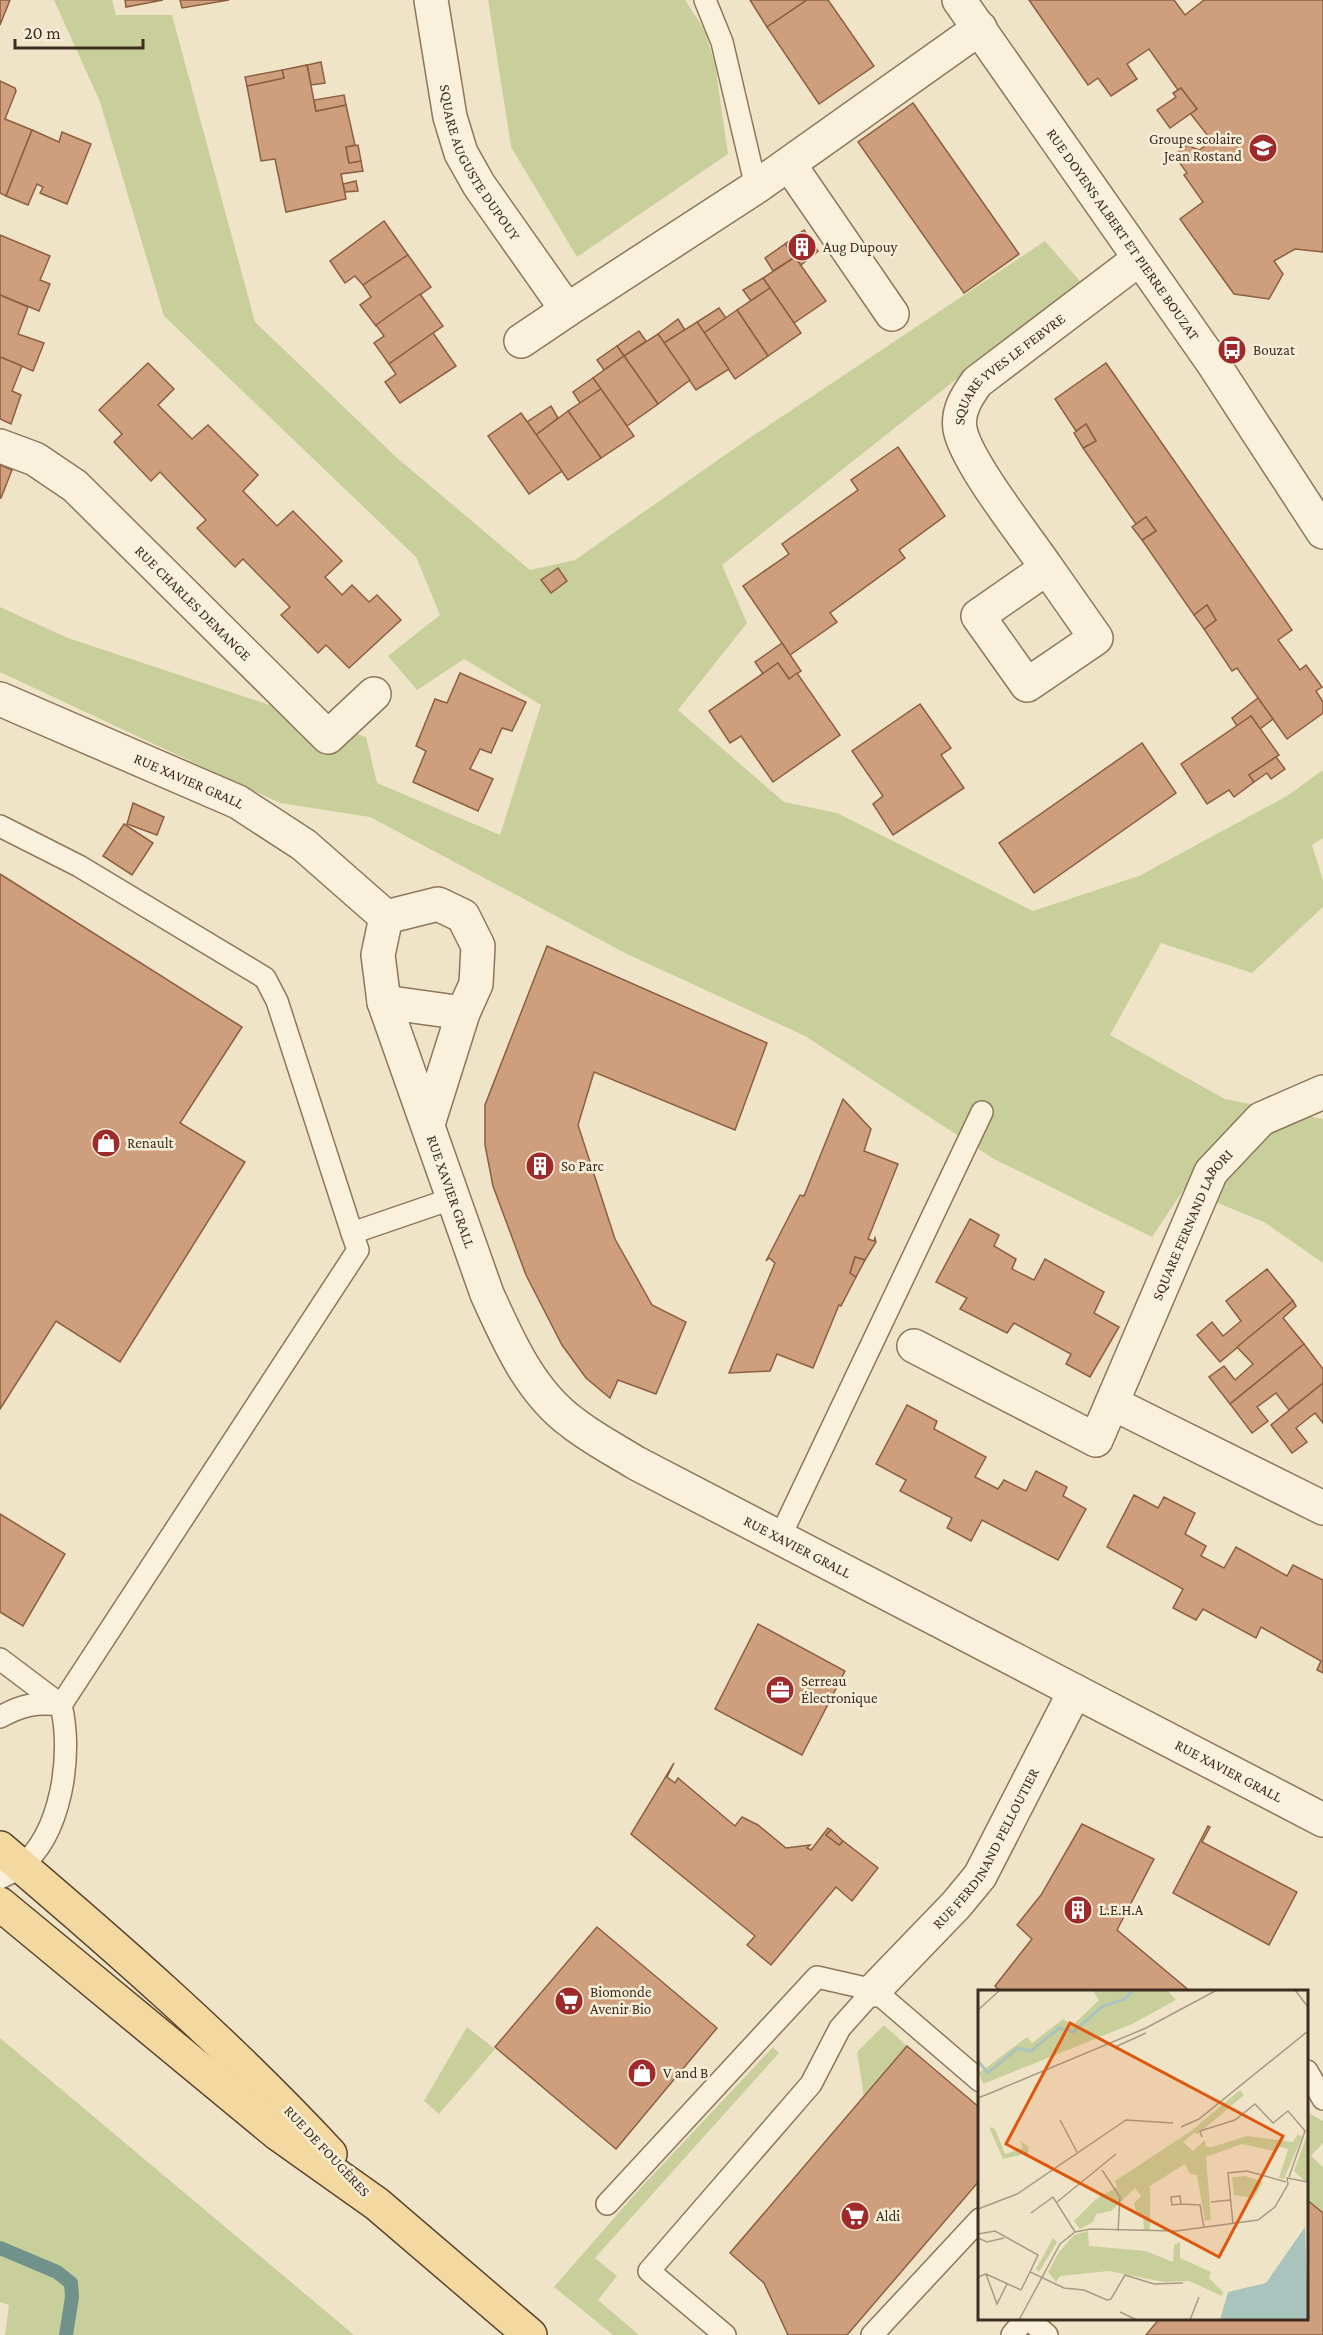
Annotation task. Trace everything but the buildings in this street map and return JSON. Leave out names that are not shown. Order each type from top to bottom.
[{"type":"main road","name":"RUE DE FOUGÈRES","points":[[7,1864],[212,2036],[293,2114],[376,2204]]},
{"type":"main road","name":"RUE DE FOUGÈRES","points":[[0,1904],[277,2133],[376,2204]]},
{"type":"main road","points":[[376,2204],[530,2335]]},
{"type":"street","name":"SQUARE AUGUSTE DUPOUY","points":[[431,0],[450,117],[461,153],[478,185],[567,310]]},
{"type":"street","name":"RUE DOYENS ALBERT ET PIERRE BOUZAT","points":[[959,0],[1213,363],[1323,532]]},
{"type":"street","points":[[521,341],[756,187],[980,28]]},
{"type":"street","points":[[789,164],[892,314]]},
{"type":"street","name":"SQUARE YVES LE FEBVRE","points":[[1047,568],[968,451],[960,428],[963,402],[977,382],[1139,259]]},
{"type":"street","name":"RUE CHARLES DEMANGE","points":[[0,446],[35,459],[75,486],[328,737],[374,694]]},
{"type":"street","name":"RUE XAVIER GRALL","points":[[0,699],[238,802],[304,845],[386,917]]},
{"type":"street","name":"RUE XAVIER GRALL","points":[[386,917],[438,904],[463,916],[478,946],[476,984],[463,1013],[428,1124]]},
{"type":"street","name":"RUE XAVIER GRALL","points":[[386,917],[378,955],[384,1002],[487,1294],[507,1339],[533,1383],[572,1423],[636,1463],[1323,1820]]},
{"type":"street","points":[[384,1002],[463,1013]]},
{"type":"street","name":"SQUARE FERNAND LABORI","points":[[914,1346],[1096,1440],[1212,1172],[1261,1119],[1323,1092]]},
{"type":"street","points":[[1112,1403],[1323,1508]]},
{"type":"street","name":"RUE FERDINAND PELLOUTIER","points":[[874,1990],[956,1905],[980,1876],[1075,1691]]},
{"type":"lane","points":[[705,0],[722,42],[756,187]]},
{"type":"lane","points":[[0,826],[79,866],[265,978],[277,1001],[358,1250],[61,1706]]},
{"type":"lane","points":[[780,1537],[982,1112]]},
{"type":"lane","points":[[352,1233],[454,1198]]},
{"type":"lane","points":[[0,1659],[61,1706],[66,1725],[58,1805],[47,1833],[7,1864]]},
{"type":"lane","points":[[0,1717],[30,1703],[61,1706]]},
{"type":"lane","points":[[607,2204],[817,1977],[874,1990],[978,2079]]},
{"type":"lane","points":[[725,2335],[649,2271],[811,2084],[840,2028],[874,1990]]},
{"type":"lane","points":[[1308,2070],[1323,2062]]},
{"type":"lane","points":[[1308,2073],[1323,2098]]},
{"type":"lane","points":[[872,2335],[978,2222]]},
{"type":"lane","points":[[1012,2335],[1026,2320]]},
{"type":"lane","points":[[1028,2320],[1047,2335]]},
{"type":"green space","points":[[54,0],[112,0],[116,15],[172,15],[255,322],[396,457],[530,570],[575,560],[748,439],[1045,241],[1080,281],[722,565],[747,623],[678,710],[784,802],[837,813],[1033,911],[1139,876],[1287,796],[1323,770],[1323,838],[1312,845],[1323,880],[1323,907],[1252,973],[1161,943],[1110,1035],[1225,1099],[1323,1119],[1323,1263],[1264,1222],[1184,1189],[1152,1237],[994,1159],[805,1036],[627,954],[370,817],[280,803],[0,672],[0,607],[68,638],[366,737],[377,783],[500,835],[541,705],[464,659],[417,690],[388,656],[440,615],[416,557],[164,316],[100,102]]},
{"type":"green space","points":[[488,0],[685,0],[704,29],[715,64],[728,154],[577,257],[511,147]]},
{"type":"green space","points":[[884,2025],[907,2046],[864,2097],[857,2052]]},
{"type":"green space","points":[[467,2027],[495,2049],[439,2114],[424,2101]]},
{"type":"green space","points":[[0,2038],[354,2335],[5,2335],[9,2305],[0,2302]]},
{"type":"green space","points":[[773,2047],[779,2053],[595,2258],[617,2276],[598,2300],[639,2335],[613,2335],[554,2287],[635,2194]]},
{"type":"green space","points":[[1308,2113],[1323,2121],[1323,2143],[1311,2156],[1323,2167],[1323,2213],[1308,2200]]},
{"type":"waterway","points":[[0,2248],[57,2272],[71,2283],[72,2297],[66,2335]]},
{"type":"place","name":"Groupe scolaire Jean Rostand","points":[[1263,148]]},
{"type":"place","name":"Aug Dupouy","points":[[802,247]]},
{"type":"place","name":"Bouzat","points":[[1232,350]]},
{"type":"place","name":"Renault","points":[[106,1143]]},
{"type":"place","name":"So Parc","points":[[540,1166]]},
{"type":"place","name":"Serreau Électronique","points":[[780,1690]]},
{"type":"place","name":"L.E.H.A","points":[[1078,1910]]},
{"type":"place","name":"Biomonde Avenir Bio","points":[[569,2001]]},
{"type":"place","name":"V and B","points":[[642,2073]]},
{"type":"place","name":"Aldi","points":[[855,2216]]}]
